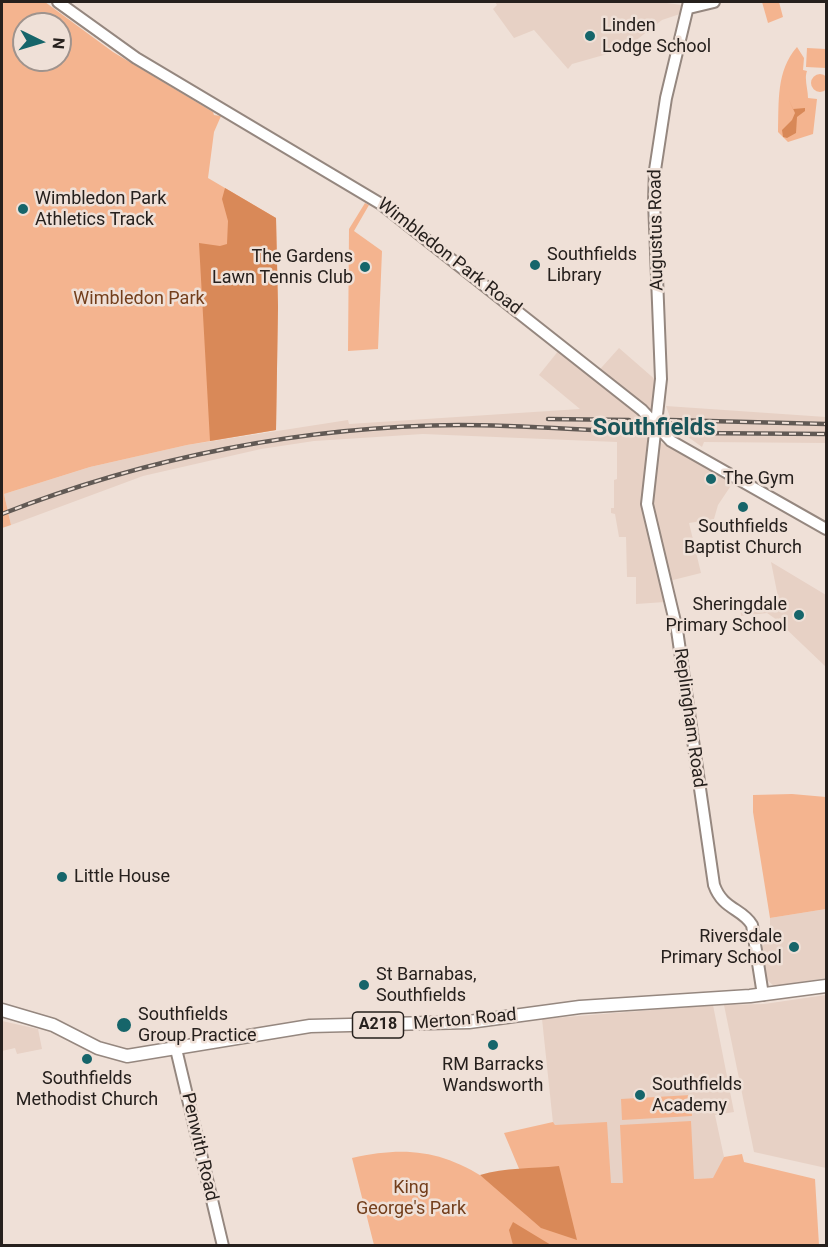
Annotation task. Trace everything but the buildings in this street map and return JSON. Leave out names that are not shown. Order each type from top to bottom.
[{"type":"main road","name":"Merton Road","points":[[2,1010],[61,1028],[105,1051],[127,1056],[313,1026],[469,1022],[580,1006],[763,995],[826,986]]},
{"type":"street","name":"Wimbledon Park Road","points":[[58,2],[136,58],[381,204],[642,410],[678,444],[826,530]]},
{"type":"street","points":[[689,5],[714,2]]},
{"type":"street","name":"Augustus Road","points":[[657,426],[662,363],[654,201],[655,170],[666,98],[689,5]]},
{"type":"street","name":"Replingham Road","points":[[657,426],[647,504],[677,630],[713,879],[716,891],[724,903],[746,917],[752,925],[763,995]]},
{"type":"street","name":"Penwith Road","points":[[176,1049],[223,1245]]},
{"type":"shaded area","name":"Linden Lodge School","points":[[495,2],[659,2],[682,5],[680,14],[662,20],[625,49],[572,64],[568,69],[534,30],[514,38],[493,9],[497,5]]},
{"type":"shaded area","points":[[805,108],[805,111],[797,117],[796,133],[787,138],[783,137],[782,130],[792,120],[795,113],[793,109]]},
{"type":"shaded area","points":[[225,188],[276,218],[278,307],[276,430],[210,441],[199,243],[220,246],[227,244],[228,221],[222,199]]},
{"type":"shaded area","points":[[619,348],[658,382],[654,408],[648,411],[653,440],[672,447],[734,481],[718,505],[714,519],[689,523],[701,573],[661,583],[665,602],[636,604],[636,577],[627,577],[626,537],[619,537],[615,514],[611,513],[611,508],[614,508],[614,480],[617,479],[617,442],[423,434],[314,441],[261,449],[143,476],[11,525],[4,494],[90,467],[187,445],[348,420],[349,424],[580,409],[539,375],[559,350],[593,377]]},
{"type":"shaded area","points":[[666,406],[826,417],[826,443],[704,442],[702,447],[677,429],[677,423],[672,423]]},
{"type":"shaded area","name":"Sheringdale Primary School","points":[[771,562],[826,595],[826,667],[781,624],[783,621],[780,618],[777,620],[767,613],[741,616],[740,608],[779,602]]},
{"type":"shaded area","name":"Riversdale Primary School","points":[[826,909],[826,978],[774,986],[767,980],[762,948],[770,931],[770,918]]},
{"type":"shaded area","points":[[826,995],[826,1168],[754,1152],[724,1005],[764,1004]]},
{"type":"shaded area","name":"Southfields Academy","points":[[713,1005],[734,1112],[715,1115],[724,1157],[714,1178],[694,1179],[621,1125],[624,1183],[611,1184],[553,1123],[542,1019]]},
{"type":"shaded area","points":[[2,1021],[38,1029],[42,1049],[17,1054],[15,1048],[2,1051]]},
{"type":"shaded area","points":[[559,1166],[577,1240],[541,1228],[480,1175],[509,1169]]},
{"type":"shaded area","points":[[513,1222],[551,1245],[513,1245],[509,1230]]},
{"type":"green space","name":"Wimbledon Park","points":[[2,2],[45,2],[59,12],[12,12],[12,72],[72,72],[72,22],[113,52],[213,112],[214,115],[221,116],[214,132],[208,178],[276,218],[278,307],[276,430],[187,445],[90,467],[4,494],[11,525],[2,528]]},
{"type":"green space","points":[[762,2],[779,2],[783,17],[768,23]]},
{"type":"green space","points":[[797,47],[804,58],[803,70],[807,71],[808,98],[817,99],[813,134],[788,142],[778,132],[780,87],[785,66]]},
{"type":"green space","points":[[807,48],[826,49],[826,68],[806,67]]},
{"type":"green space","points":[[820,74],[826,77],[829,83],[826,89],[820,92],[814,89],[811,83],[814,77]]},
{"type":"green space","name":"The Gardens Lawn Tennis Club","points":[[365,203],[369,205],[354,231],[382,251],[378,349],[348,351],[349,229]]},
{"type":"green space","points":[[792,794],[826,797],[826,909],[770,918],[753,812],[753,795]]},
{"type":"green space","points":[[691,1095],[692,1116],[622,1120],[621,1099]]},
{"type":"green space","name":"King George's Park","points":[[691,1121],[694,1179],[713,1178],[724,1157],[742,1154],[744,1162],[815,1179],[819,1245],[374,1245],[352,1158],[389,1152],[423,1153],[455,1162],[488,1180],[520,1171],[504,1133],[553,1122],[555,1125],[607,1122],[611,1183],[623,1183],[620,1125]]},
{"type":"railway","points":[[548,419],[629,420]]},
{"type":"railway","points":[[670,420],[826,424]]},
{"type":"railway","points":[[2,514],[113,476],[170,461],[227,449],[343,431],[460,425],[638,432]]},
{"type":"railway","points":[[691,433],[826,434]]},
{"type":"place","name":"Linden Lodge School","points":[[590,36]]},
{"type":"place","name":"Wimbledon Park Athletics Track","points":[[23,209]]},
{"type":"place","name":"Southfields Library","points":[[535,265]]},
{"type":"place","name":"The Gardens Lawn Tennis Club","points":[[365,267]]},
{"type":"place","name":"The Gym","points":[[711,479]]},
{"type":"place","name":"Southfields Baptist Church","points":[[743,507]]},
{"type":"place","name":"Sheringdale Primary School","points":[[799,615]]},
{"type":"place","name":"Little House","points":[[62,877]]},
{"type":"place","name":"Riversdale Primary School","points":[[794,947]]},
{"type":"place","name":"St Barnabas, Southfields","points":[[364,985]]},
{"type":"place","name":"Southfields Group Practice","points":[[124,1025]]},
{"type":"place","name":"RM Barracks Wandsworth","points":[[493,1045]]},
{"type":"place","name":"Southfields Methodist Church","points":[[87,1059]]},
{"type":"place","name":"Southfields Academy","points":[[640,1095]]},
{"type":"district","name":"Southfields","points":[[654,429]]}]
